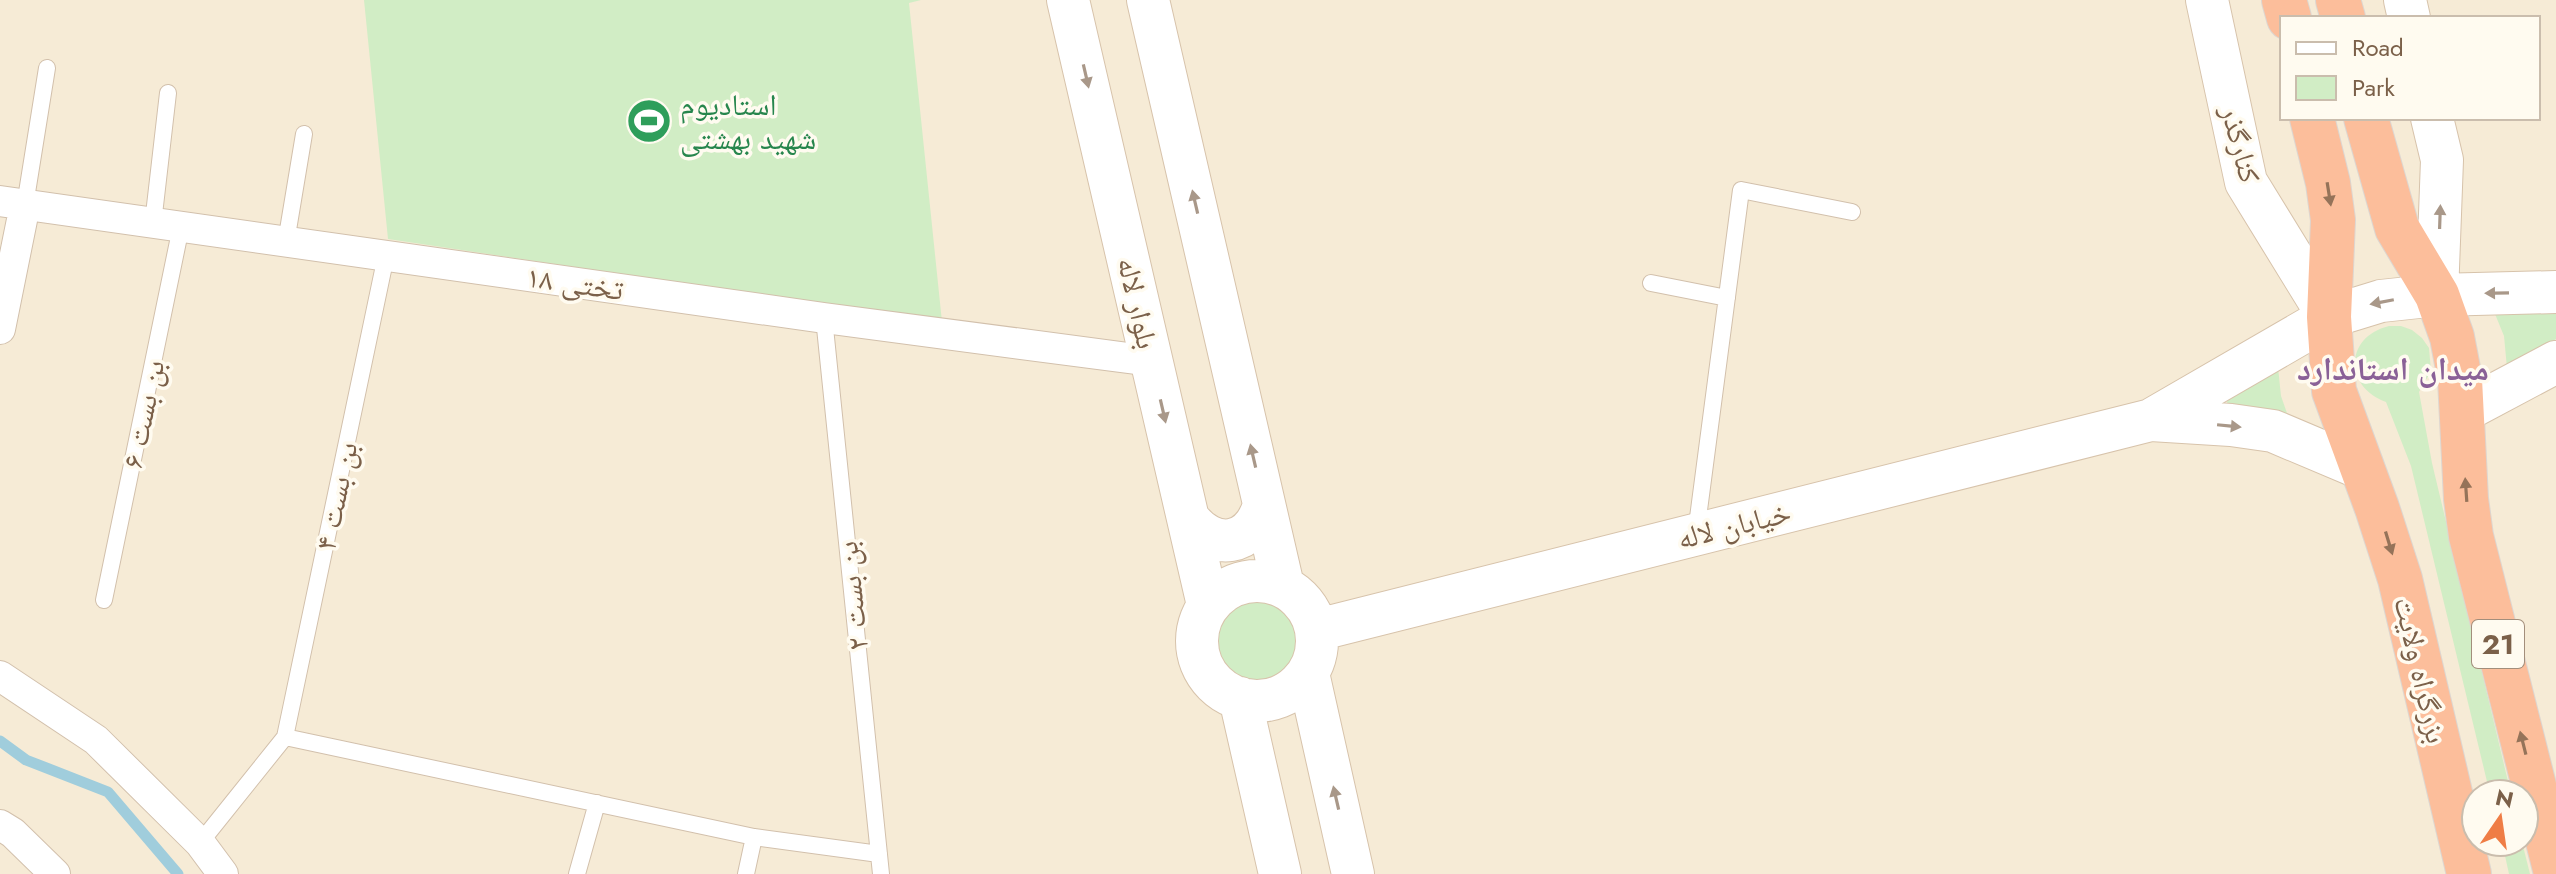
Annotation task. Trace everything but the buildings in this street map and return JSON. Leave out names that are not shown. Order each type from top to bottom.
[{"type":"highway","points":[[2312,120],[2328,183],[2333,220],[2329,317],[2334,391],[2363,469]]},
{"type":"highway","name":"21","points":[[2367,120],[2397,228],[2437,295],[2452,337],[2460,379],[2466,499],[2471,536],[2556,873]]},
{"type":"highway","name":"بزرگراه ولایت","points":[[2363,469],[2400,579],[2469,874]]},
{"type":"street","name":"بلوار لاله","points":[[1068,0],[1208,605]]},
{"type":"street","points":[[1148,0],[1283,586]]},
{"type":"street","name":"کنارگذر","points":[[2207,0],[2246,182],[2329,317]]},
{"type":"street","name":"21","points":[[2432,120],[2442,160],[2437,295]]},
{"type":"street","name":"تختی ۱۸","points":[[13,203],[1151,361]]},
{"type":"street","points":[[0,329],[13,203]]},
{"type":"street","name":"خیابان لاله","points":[[1317,630],[2151,420],[2329,317],[2381,301],[2437,295],[2556,292]]},
{"type":"street","points":[[2462,412],[2556,362]]},
{"type":"street","name":"خیابان لاله","points":[[2151,420],[2273,431],[2363,469]]},
{"type":"street","points":[[1188,518],[1198,532],[1209,538],[1222,541],[1235,539],[1255,526],[1264,505]]},
{"type":"street","points":[[1269,582],[1283,586],[1308,609],[1317,630],[1317,653],[1300,684],[1278,697],[1252,701],[1240,698],[1213,681],[1200,659],[1197,636],[1201,620],[1208,605],[1229,587],[1269,582]]},
{"type":"street","points":[[1308,673],[1353,874]]},
{"type":"street","points":[[0,676],[96,740],[200,843],[223,874]]},
{"type":"street","points":[[1240,698],[1280,874]]},
{"type":"street","points":[[1255,757],[1256,746],[1263,736],[1285,724],[1308,728],[1318,734],[1323,742]]},
{"type":"street","points":[[0,825],[13,833],[55,874]]},
{"type":"lane","points":[[13,203],[47,68]]},
{"type":"lane","name":"بن بست ۶","points":[[104,600],[167,225],[168,93]]},
{"type":"lane","points":[[286,242],[304,134]]},
{"type":"lane","points":[[1696,535],[1741,190],[1852,212]]},
{"type":"lane","name":"بن بست ۴","points":[[285,737],[386,256]]},
{"type":"lane","points":[[1651,283],[1727,298]]},
{"type":"lane","name":"بن بست ۲","points":[[824,318],[881,874]]},
{"type":"lane","points":[[200,843],[285,737],[754,837],[879,854]]},
{"type":"lane","points":[[577,874],[597,803]]},
{"type":"lane","points":[[746,874],[754,837]]},
{"type":"shaded area","points":[[0,0],[2556,0],[2556,874],[0,874]]},
{"type":"green space","name":"استادیوم شهید بهشتی","points":[[364,0],[921,0],[909,3],[942,322],[388,239]]},
{"type":"green space","points":[[2502,308],[2556,314],[2556,339],[2507,368],[2504,336],[2495,314]]},
{"type":"green space","points":[[2389,326],[2401,326],[2412,330],[2429,348],[2431,371],[2419,392],[2432,463],[2507,778],[2486,778],[2411,466],[2386,402],[2372,395],[2357,374],[2357,351],[2374,332]]},
{"type":"green space","points":[[2278,367],[2281,396],[2288,416],[2228,407],[2227,401],[2240,390]]},
{"type":"green space","points":[[1257,602],[1272,605],[1285,613],[1293,626],[1296,641],[1293,656],[1285,669],[1272,677],[1257,680],[1242,677],[1229,669],[1221,656],[1218,641],[1221,626],[1229,613],[1242,605]]},
{"type":"green space","points":[[2506,858],[2526,858],[2530,874],[2509,874]]},
{"type":"waterway","points":[[0,741],[26,760],[108,792],[178,874]]},
{"type":"place","name":"استادیوم شهید بهشتی","points":[[649,121]]},
{"type":"district","name":"میدان استاندارد","points":[[2393,369]]}]
